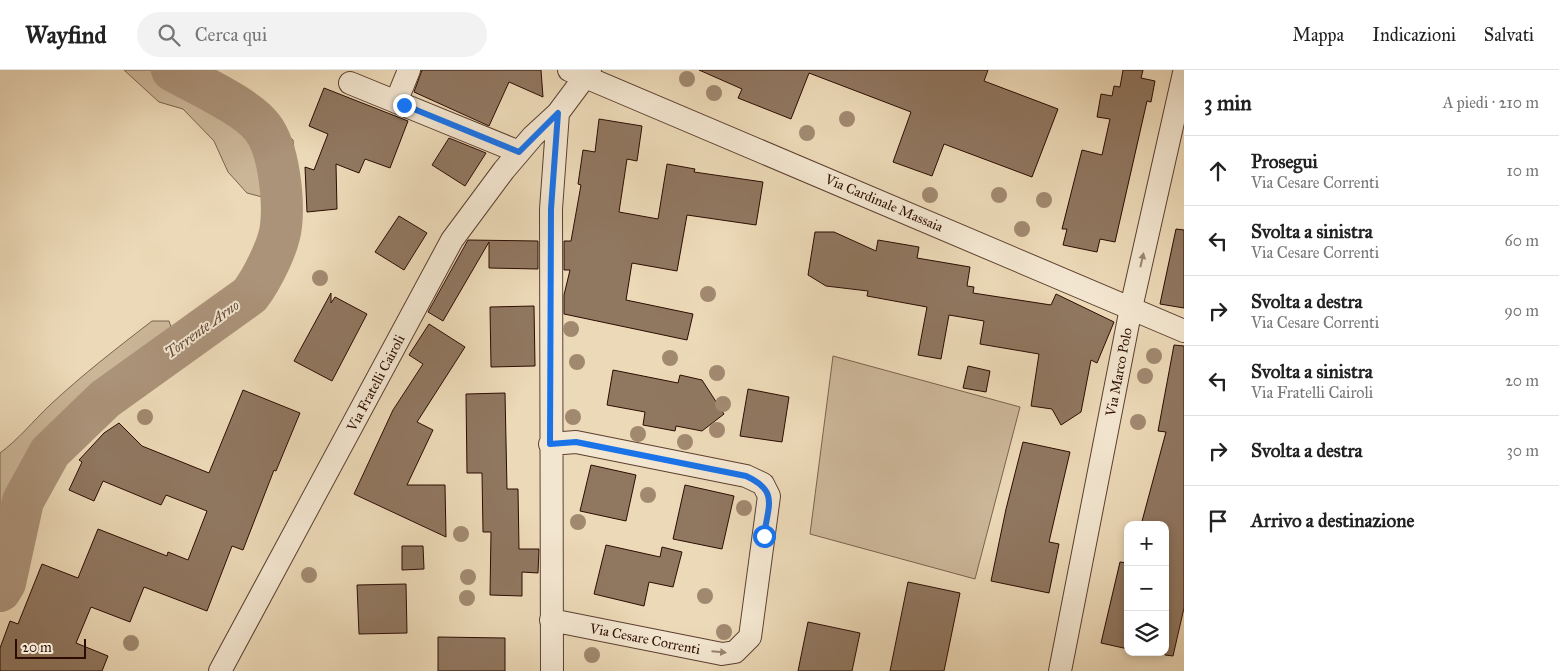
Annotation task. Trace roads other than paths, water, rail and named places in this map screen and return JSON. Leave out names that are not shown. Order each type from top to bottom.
[{"type":"street","points":[[396,102],[409,70]]},
{"type":"street","points":[[552,671],[550,444],[551,209],[558,113],[581,72]]},
{"type":"street","name":"Via Cardinale Massaia","points":[[581,72],[1184,332]]},
{"type":"street","name":"Via Marco Polo","points":[[1060,671],[1131,308],[1184,74]]},
{"type":"street","points":[[350,83],[519,152]]},
{"type":"street","name":"Via Fratelli Cairoli","points":[[220,671],[452,240],[519,152],[558,113]]},
{"type":"street","name":"Via Cesare Correnti","points":[[550,444],[576,442],[746,476],[762,484],[770,496],[750,637],[735,652],[722,654],[551,620]]},
{"type":"waterway","name":"Torrente Arno","points":[[0,591],[5,583],[23,501],[50,452],[105,399],[250,295],[265,271],[280,234],[282,215],[281,188],[276,160],[268,136],[255,119],[245,111],[172,70]]}]
